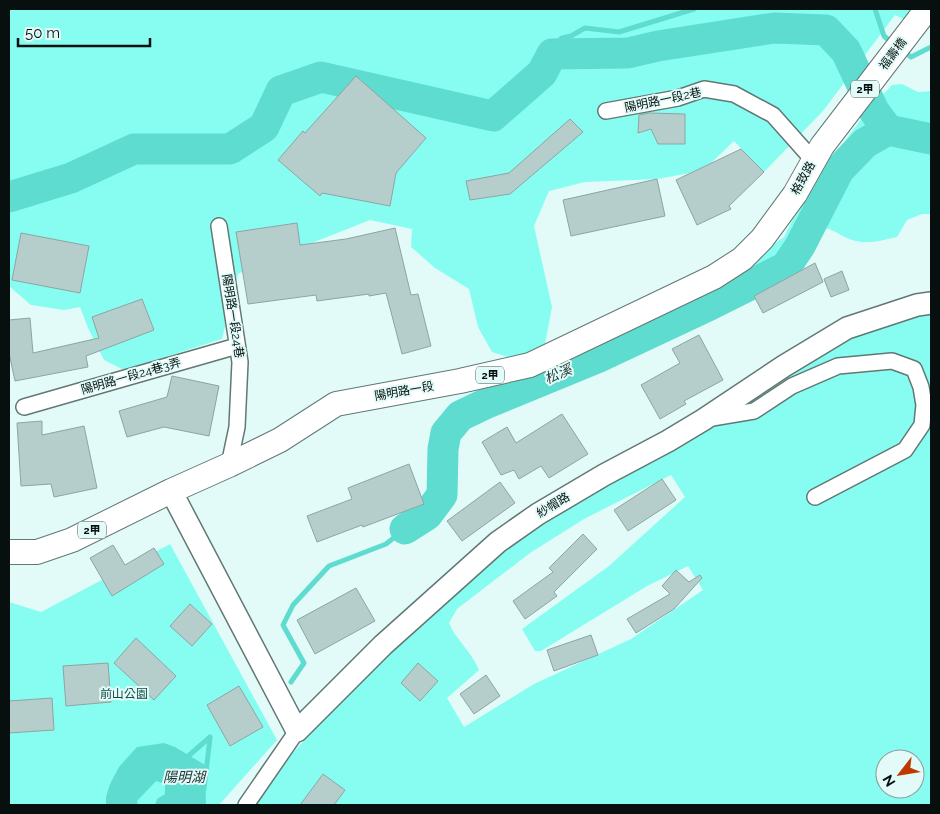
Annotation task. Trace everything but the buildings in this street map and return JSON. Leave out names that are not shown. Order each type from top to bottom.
[{"type":"main road","name":"福壽橋","points":[[818,153],[927,9]]},
{"type":"main road","name":"格致路","points":[[784,210],[818,153]]},
{"type":"main road","name":"陽明路一段","points":[[9,552],[37,552],[72,540],[280,440],[336,404],[460,381],[530,365],[714,278],[742,260],[762,239],[784,210]]},
{"type":"street","name":"陽明路一段2巷","points":[[606,112],[678,98],[704,90],[734,94],[773,115],[818,153]]},
{"type":"street","name":"陽明路一段24巷","points":[[219,226],[240,362],[237,427],[229,466]]},
{"type":"street","name":"紗帽路","points":[[246,805],[297,730],[383,645],[498,542],[538,514],[579,489],[703,420],[784,366],[847,328],[931,302]]},
{"type":"street","name":"陽明路一段24巷3弄","points":[[24,407],[237,346]]},
{"type":"street","points":[[703,420],[754,411],[792,386],[838,366],[892,361],[914,369],[921,388],[924,405],[922,425],[905,450],[816,497]]},
{"type":"street","points":[[171,491],[297,730]]},
{"type":"green space","points":[[9,9],[916,9],[908,21],[895,15],[823,111],[764,172],[734,141],[711,163],[690,173],[657,179],[585,182],[549,191],[534,226],[552,307],[544,349],[508,357],[492,352],[478,327],[469,289],[435,268],[411,247],[412,229],[370,220],[238,274],[222,339],[124,370],[104,360],[80,307],[64,310],[31,305],[10,287]]},
{"type":"green space","points":[[902,84],[918,92],[931,91],[931,214],[922,214],[907,220],[897,237],[872,242],[853,240],[822,227],[803,257],[747,268],[758,255],[784,237],[792,221],[833,157],[865,114],[892,85]]},
{"type":"green space","points":[[931,310],[931,805],[255,805],[284,762],[331,712],[393,647],[502,545],[848,332]],"holes":[[[671,475],[685,497],[609,566],[522,629],[535,651],[541,651],[647,586],[688,566],[703,590],[631,639],[534,684],[464,727],[447,698],[479,670],[449,623],[457,609],[530,553],[584,519]]]},
{"type":"green space","name":"前山公園","points":[[170,544],[277,740],[219,805],[9,805],[9,602],[41,612]]},
{"type":"water","name":"陽明湖","points":[[164,743],[175,747],[205,765],[206,805],[155,805],[157,799],[165,794],[165,784],[156,781],[137,801],[138,805],[106,805],[110,784],[119,767],[137,747]]},
{"type":"waterway","points":[[552,54],[553,45],[562,38],[571,36],[585,28],[619,32],[694,9]]},
{"type":"waterway","points":[[875,9],[884,36],[892,43]]},
{"type":"waterway","points":[[9,197],[71,178],[134,149],[230,149],[264,127],[281,91],[321,77],[493,116],[542,73],[552,54],[628,53],[658,46],[774,28],[826,30],[846,51],[874,111],[888,130]]},
{"type":"waterway","points":[[903,51],[911,57],[931,47]]},
{"type":"waterway","name":"松溪","points":[[405,529],[427,515],[442,495],[443,449],[446,433],[460,416],[597,358],[786,267],[800,246],[839,170],[865,143],[888,130],[931,139]]},
{"type":"waterway","name":"松溪","points":[[291,682],[304,663],[283,625],[293,605],[329,566],[386,544],[405,529]]},
{"type":"waterway","name":"松溪","points":[[185,759],[210,737]]},
{"type":"waterway","name":"松溪","points":[[204,789],[210,738]]}]
